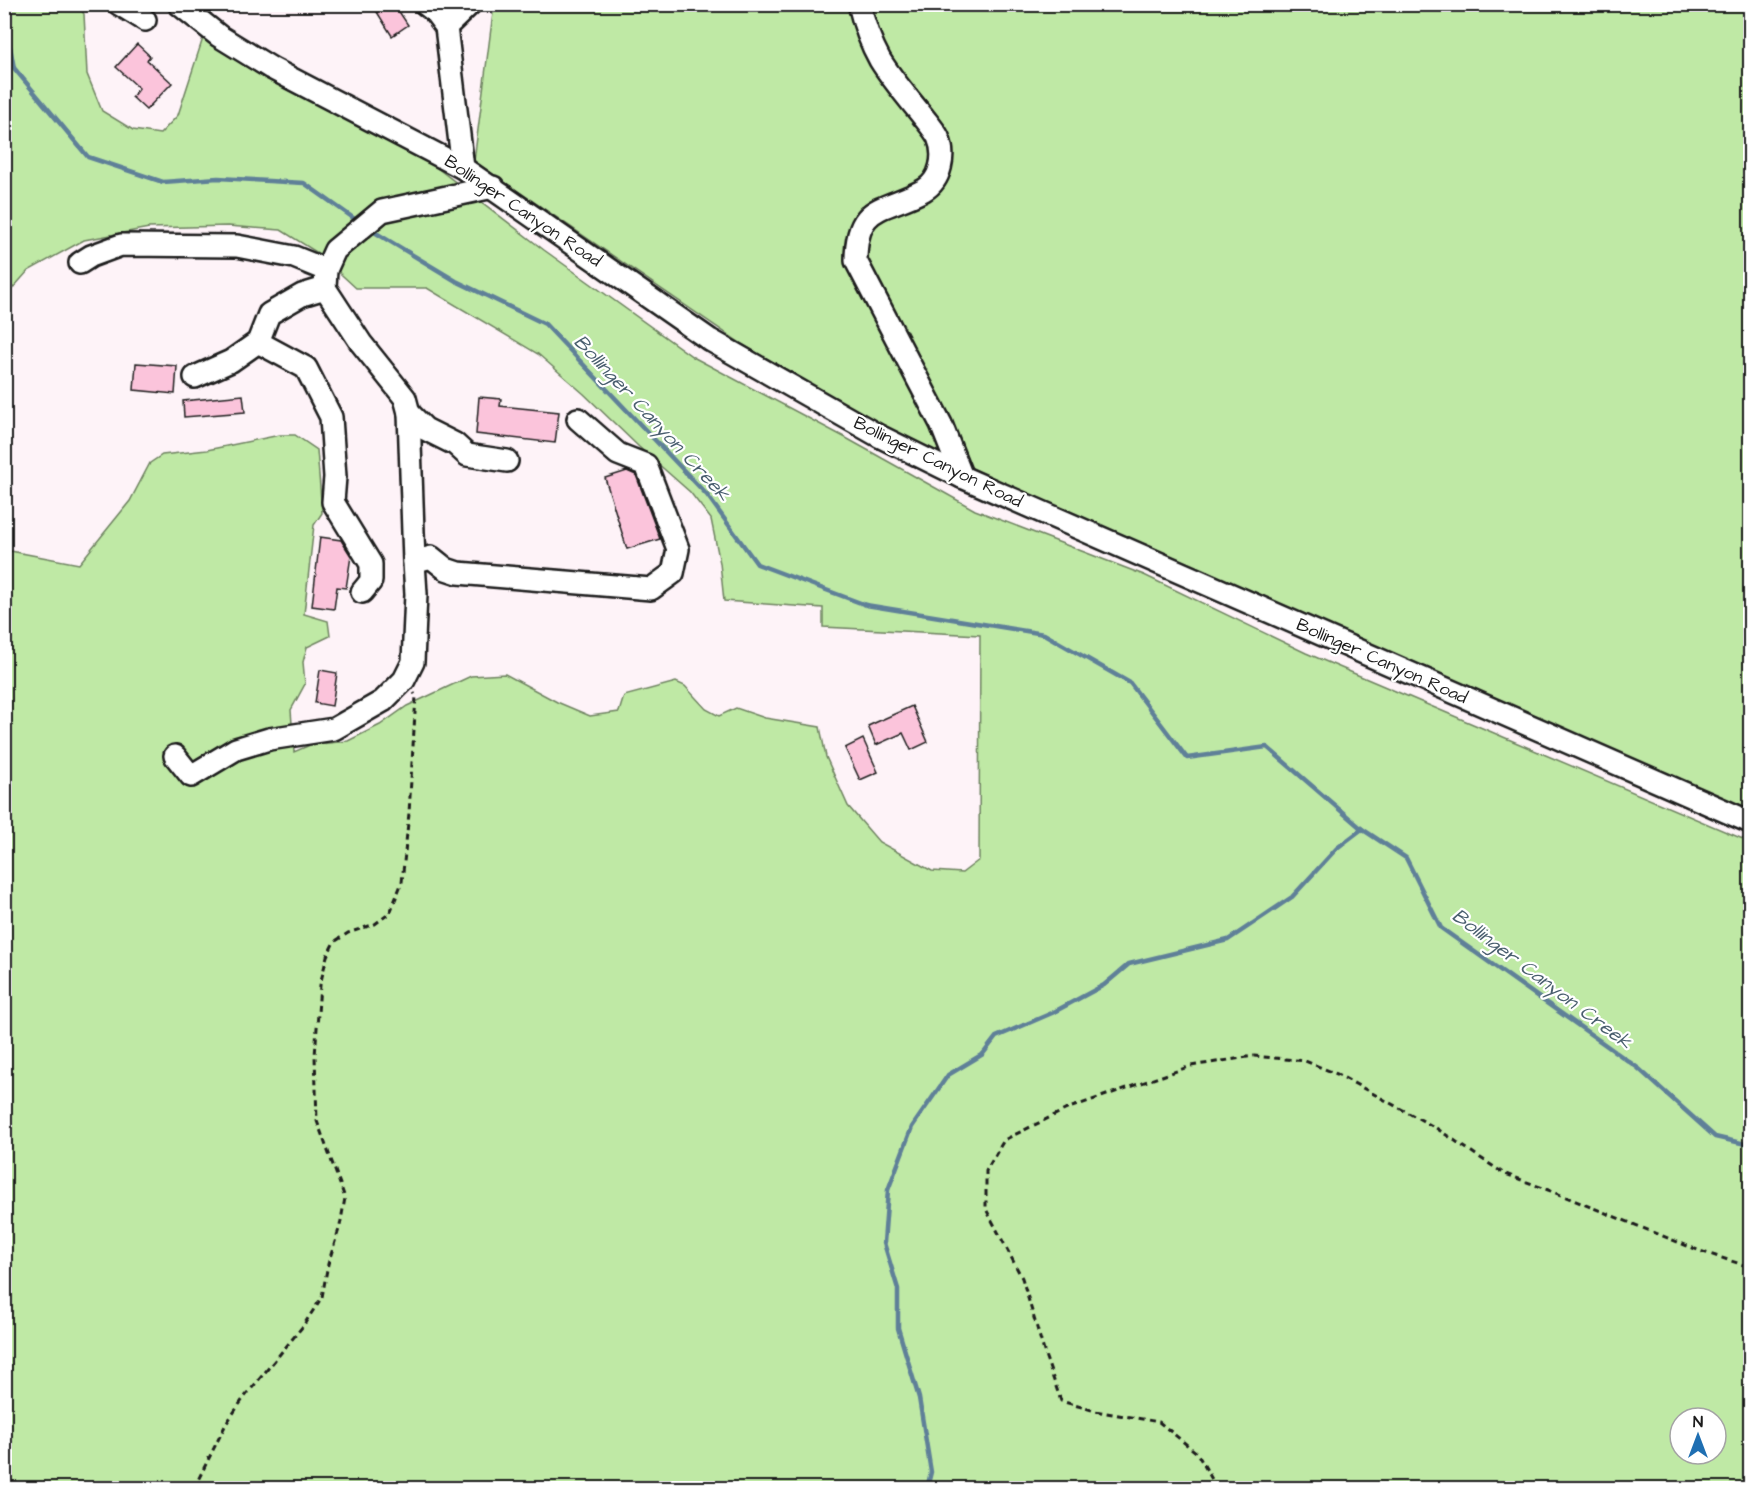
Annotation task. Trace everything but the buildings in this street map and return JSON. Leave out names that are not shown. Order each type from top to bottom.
[{"type":"street","points":[[119,4],[145,20]]},
{"type":"street","name":"Bollinger Canyon Road","points":[[178,4],[219,36],[271,68],[463,168],[711,340],[879,436],[962,477],[1750,822]]},
{"type":"street","points":[[425,4],[434,11],[446,27],[463,168]]},
{"type":"street","points":[[446,27],[470,4]]},
{"type":"street","points":[[860,4],[867,33],[881,62],[938,136],[943,154],[939,173],[928,187],[911,197],[874,210],[856,240],[856,261],[940,424],[962,477]]},
{"type":"street","points":[[195,377],[231,362],[258,342],[269,314],[325,279],[335,250],[382,211],[493,187]]},
{"type":"street","points":[[80,263],[91,256],[121,245],[237,246],[294,257],[325,279],[361,344],[405,398],[409,413],[416,594],[413,662],[404,680],[383,701],[334,729],[269,739],[236,749],[191,776],[175,756]]},
{"type":"street","points":[[258,342],[306,368],[331,417],[335,477],[333,502],[371,564],[371,581],[362,592]]},
{"type":"street","points":[[409,413],[424,429],[455,444],[467,455],[507,461]]},
{"type":"street","points":[[414,562],[431,557],[446,569],[458,573],[651,589],[673,573],[678,549],[646,465],[618,454],[578,419]]},
{"type":"path","points":[[194,1488],[232,1415],[303,1326],[322,1297],[345,1198],[317,1121],[315,1056],[320,985],[327,956],[334,942],[348,933],[375,924],[390,913],[402,882],[409,813],[416,696],[404,680]]},
{"type":"path","points":[[1217,1488],[1197,1453],[1159,1422],[1095,1411],[1061,1401],[1022,1278],[986,1209],[986,1171],[1004,1140],[1069,1108],[1191,1066],[1254,1056],[1305,1061],[1337,1074],[1436,1128],[1503,1173],[1700,1251],[1750,1267]]},
{"type":"green space","points":[[5,5],[78,5],[84,14],[87,74],[102,111],[133,130],[160,134],[178,115],[203,38],[424,158],[544,250],[693,357],[975,510],[1144,575],[1306,653],[1750,842],[1750,1488],[5,1488],[5,550],[79,564],[130,501],[150,463],[162,455],[207,450],[280,435],[295,435],[317,450],[322,513],[314,525],[304,614],[328,621],[330,636],[307,647],[303,662],[305,684],[291,710],[294,752],[310,745],[348,741],[380,725],[407,706],[471,676],[505,674],[557,702],[590,716],[619,712],[624,696],[676,682],[685,686],[706,709],[719,716],[736,708],[765,718],[820,727],[826,757],[848,806],[879,842],[932,871],[962,873],[979,860],[980,635],[823,627],[823,608],[724,601],[720,563],[711,519],[690,492],[538,354],[427,288],[356,288],[318,253],[281,230],[228,226],[149,228],[84,240],[28,271],[5,297]]},
{"type":"green space","points":[[494,5],[1750,5],[1750,811],[984,474],[855,412],[742,344],[474,161]]},
{"type":"waterway","name":"Bollinger Canyon Creek","points":[[4,16],[14,68],[88,157],[163,182],[218,178],[304,183],[359,222]]},
{"type":"waterway","name":"Bollinger Canyon Creek","points":[[371,230],[456,281],[545,324],[707,495],[757,564],[866,605],[1044,634],[1130,683],[1187,758],[1267,747],[1362,829],[1406,858],[1441,928],[1638,1068],[1715,1137],[1750,1145]]},
{"type":"waterway","points":[[927,1488],[931,1472],[919,1398],[898,1328],[898,1289],[884,1243],[888,1190],[912,1127],[948,1075],[983,1054],[996,1037],[1052,1013],[1104,985],[1129,964],[1228,940],[1292,897],[1337,848],[1362,829]]}]
